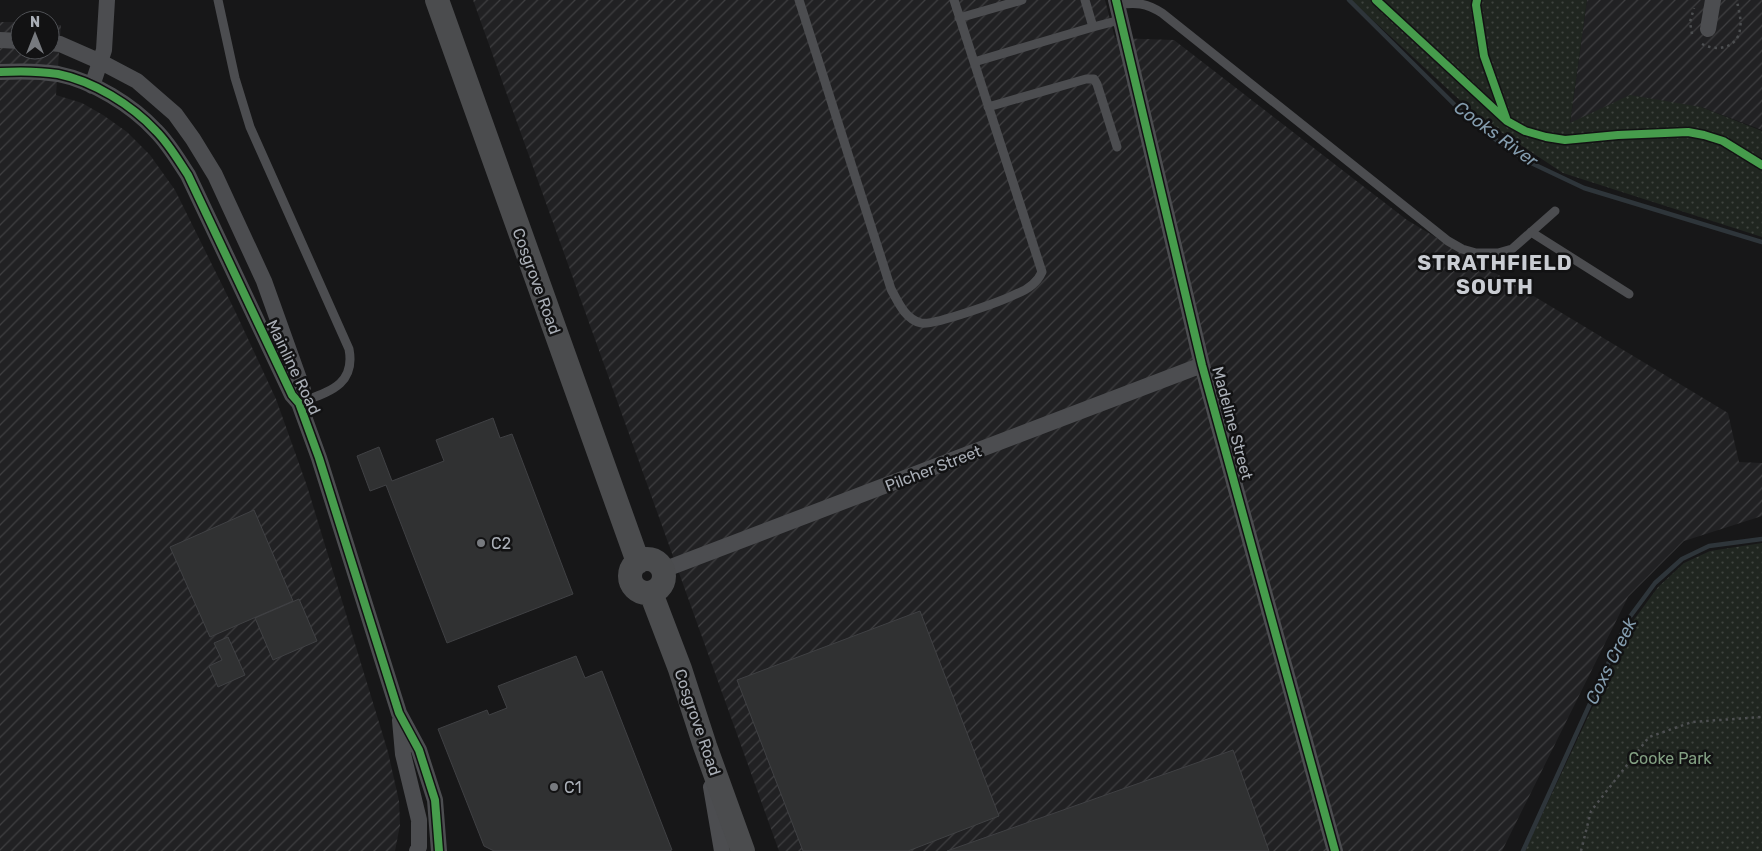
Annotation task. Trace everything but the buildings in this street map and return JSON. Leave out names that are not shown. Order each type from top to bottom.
[{"type":"main road","name":"Cosgrove Road","points":[[437,0],[638,562]]},
{"type":"main road","points":[[647,559],[652,560],[660,565],[663,570],[664,576],[661,586],[651,593],[641,592],[632,586],[631,570],[638,562],[647,559]]},
{"type":"main road","name":"Cosgrove Road","points":[[651,593],[680,669],[705,746],[743,851]]},
{"type":"street","points":[[92,86],[101,62],[107,24],[107,0]]},
{"type":"street","points":[[1708,30],[1713,0]]},
{"type":"street","name":"Madeline Street","points":[[1118,8],[1202,365],[1335,851]]},
{"type":"street","name":"Mainline Road","points":[[60,44],[101,62],[137,81],[175,114],[193,139],[215,175],[264,281],[303,390],[299,403]]},
{"type":"street","name":"Mainline Road","points":[[0,72],[15,71],[58,74],[92,86],[122,102],[156,131],[188,175],[292,395],[299,403],[319,458],[399,713],[419,750],[435,800],[440,851]]},
{"type":"street","name":"Pilcher Street","points":[[663,570],[1202,365]]},
{"type":"street","name":"Mainline Road","points":[[399,713],[403,754],[419,820],[424,850]]},
{"type":"street","points":[[705,746],[722,851]]},
{"type":"lane","points":[[218,0],[235,78],[250,127],[348,348],[349,370],[340,385],[299,403]]},
{"type":"lane","points":[[799,0],[891,289],[901,308],[921,323],[940,321],[1018,294],[1038,280],[1042,272],[954,0]]},
{"type":"lane","points":[[959,18],[1022,0]]},
{"type":"lane","points":[[1085,0],[1093,27]]},
{"type":"lane","points":[[974,62],[1093,27],[1118,8],[1132,3],[1150,6],[1162,13],[1448,241],[1462,250],[1476,253],[1498,253],[1512,249],[1554,211]]},
{"type":"lane","points":[[988,107],[1086,79],[1094,80],[1097,84],[1117,147]]},
{"type":"lane","points":[[1531,232],[1629,294]]},
{"type":"path","points":[[1581,851],[1591,811],[1649,737],[1692,722],[1762,716]]},
{"type":"shaded area","points":[[473,0],[1105,0],[1115,38],[1174,40],[1407,220],[1728,413],[1739,462],[1762,463],[1762,516],[1684,541],[1628,597],[1502,851],[779,851]]},
{"type":"shaded area","points":[[1587,0],[1762,0],[1762,130],[1701,107],[1570,124]]},
{"type":"shaded area","points":[[0,22],[10,22],[10,60],[58,60],[56,95],[82,103],[103,115],[127,132],[150,155],[175,190],[236,313],[276,399],[307,486],[388,752],[399,801],[400,825],[395,851],[0,851]]},
{"type":"green space","points":[[1351,0],[1587,0],[1570,123],[1630,95],[1701,107],[1762,131],[1762,237],[1563,173],[1492,126],[1465,105]]},
{"type":"green space","name":"Cooke Park","points":[[1762,543],[1762,851],[1525,851],[1633,621],[1658,587],[1684,563],[1710,551]]},
{"type":"waterway","name":"Cooks River","points":[[1349,0],[1468,118],[1527,161],[1584,188],[1762,242]]},
{"type":"waterway","name":"Coxs Creek","points":[[1523,851],[1629,618],[1655,583],[1682,559],[1709,546],[1762,539]]},
{"type":"cycle path","points":[[1116,0],[1202,365],[1335,851]]},
{"type":"cycle path","points":[[1376,0],[1507,121],[1525,131],[1565,140],[1618,135],[1688,132],[1723,141],[1762,165]]},
{"type":"cycle path","points":[[1477,0],[1476,5],[1484,56],[1506,118]]},
{"type":"cycle path","points":[[0,72],[44,72],[58,74],[85,82],[111,95],[124,103],[156,131],[188,175],[292,395],[299,403],[319,458],[399,713],[419,750],[435,800],[439,851]]},
{"type":"place","name":"C2","points":[[481,543]]},
{"type":"place","name":"C1","points":[[554,787]]},
{"type":"district","name":"STRATHFIELD SOUTH","points":[[1495,275]]}]
